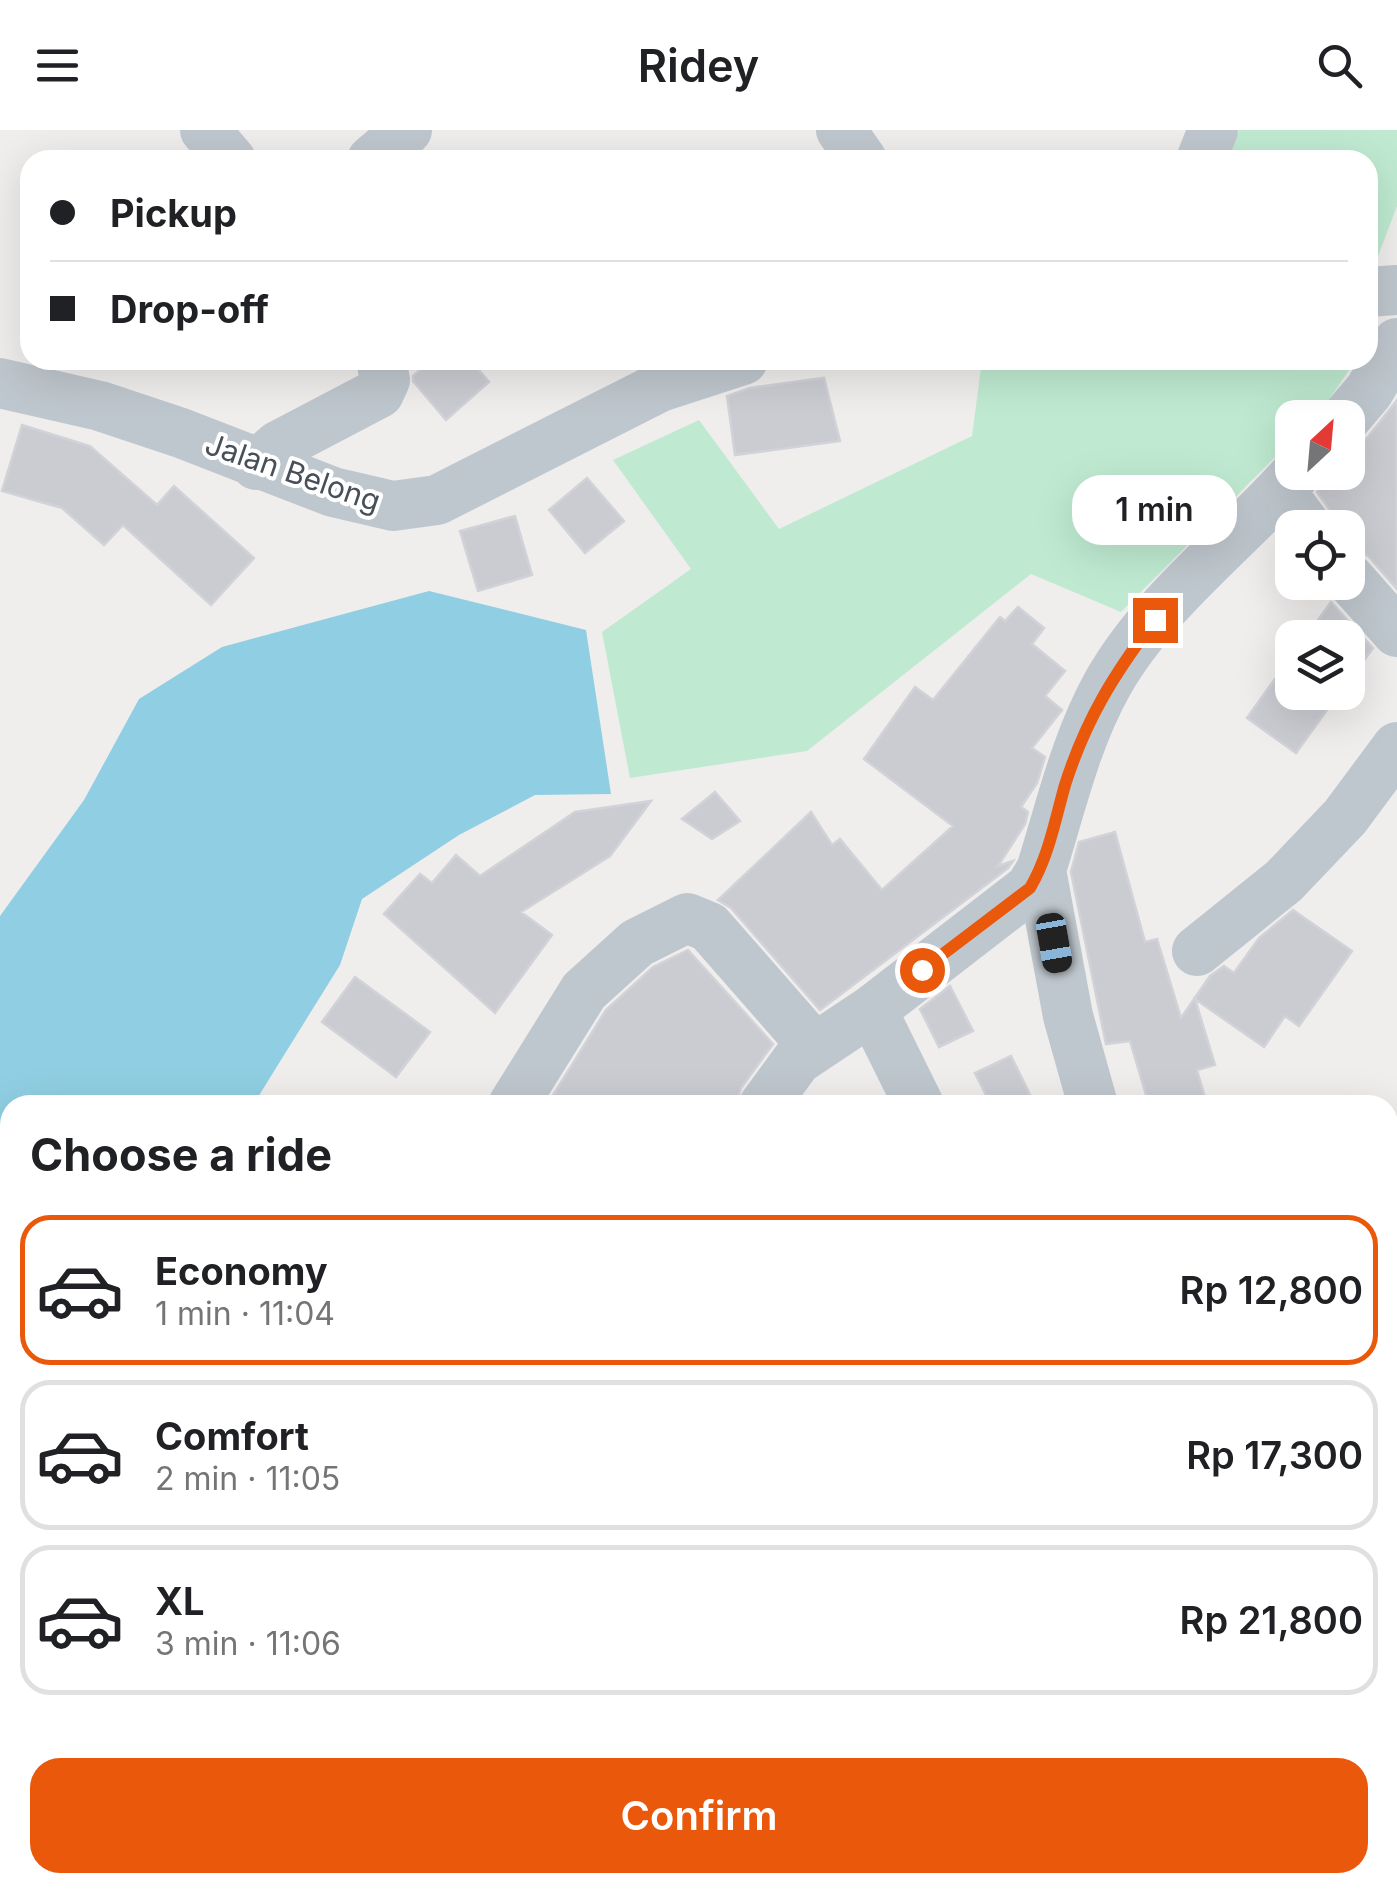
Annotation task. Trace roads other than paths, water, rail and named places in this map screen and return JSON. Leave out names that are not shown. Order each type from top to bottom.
[{"type":"street","points":[[205,130],[222,150]]},
{"type":"street","points":[[383,150],[406,130]]},
{"type":"street","points":[[1361,400],[1397,343]]},
{"type":"street","points":[[256,465],[278,446],[379,393],[386,380],[384,370]]},
{"type":"street","name":"Jalan Belong","points":[[0,383],[100,406],[368,502],[416,505],[468,487],[660,387],[712,370]]},
{"type":"street","points":[[771,1095],[797,1060],[872,1010],[1030,888],[1041,870],[1074,760],[1109,681],[1155,620],[1295,497]]},
{"type":"street","points":[[1365,596],[1397,632]]},
{"type":"street","points":[[1198,951],[1284,880],[1345,817],[1397,747]]},
{"type":"street","points":[[1041,870],[1068,1016],[1090,1095]]},
{"type":"street","points":[[519,1095],[584,991],[637,943],[686,918],[708,927],[720,939],[815,1048]]},
{"type":"street","points":[[872,1010],[914,1095]]},
{"type":"water","points":[[429,591],[586,630],[611,794],[535,795],[459,835],[362,899],[340,965],[259,1095],[0,1095],[0,916],[84,800],[139,699],[222,647]]}]
